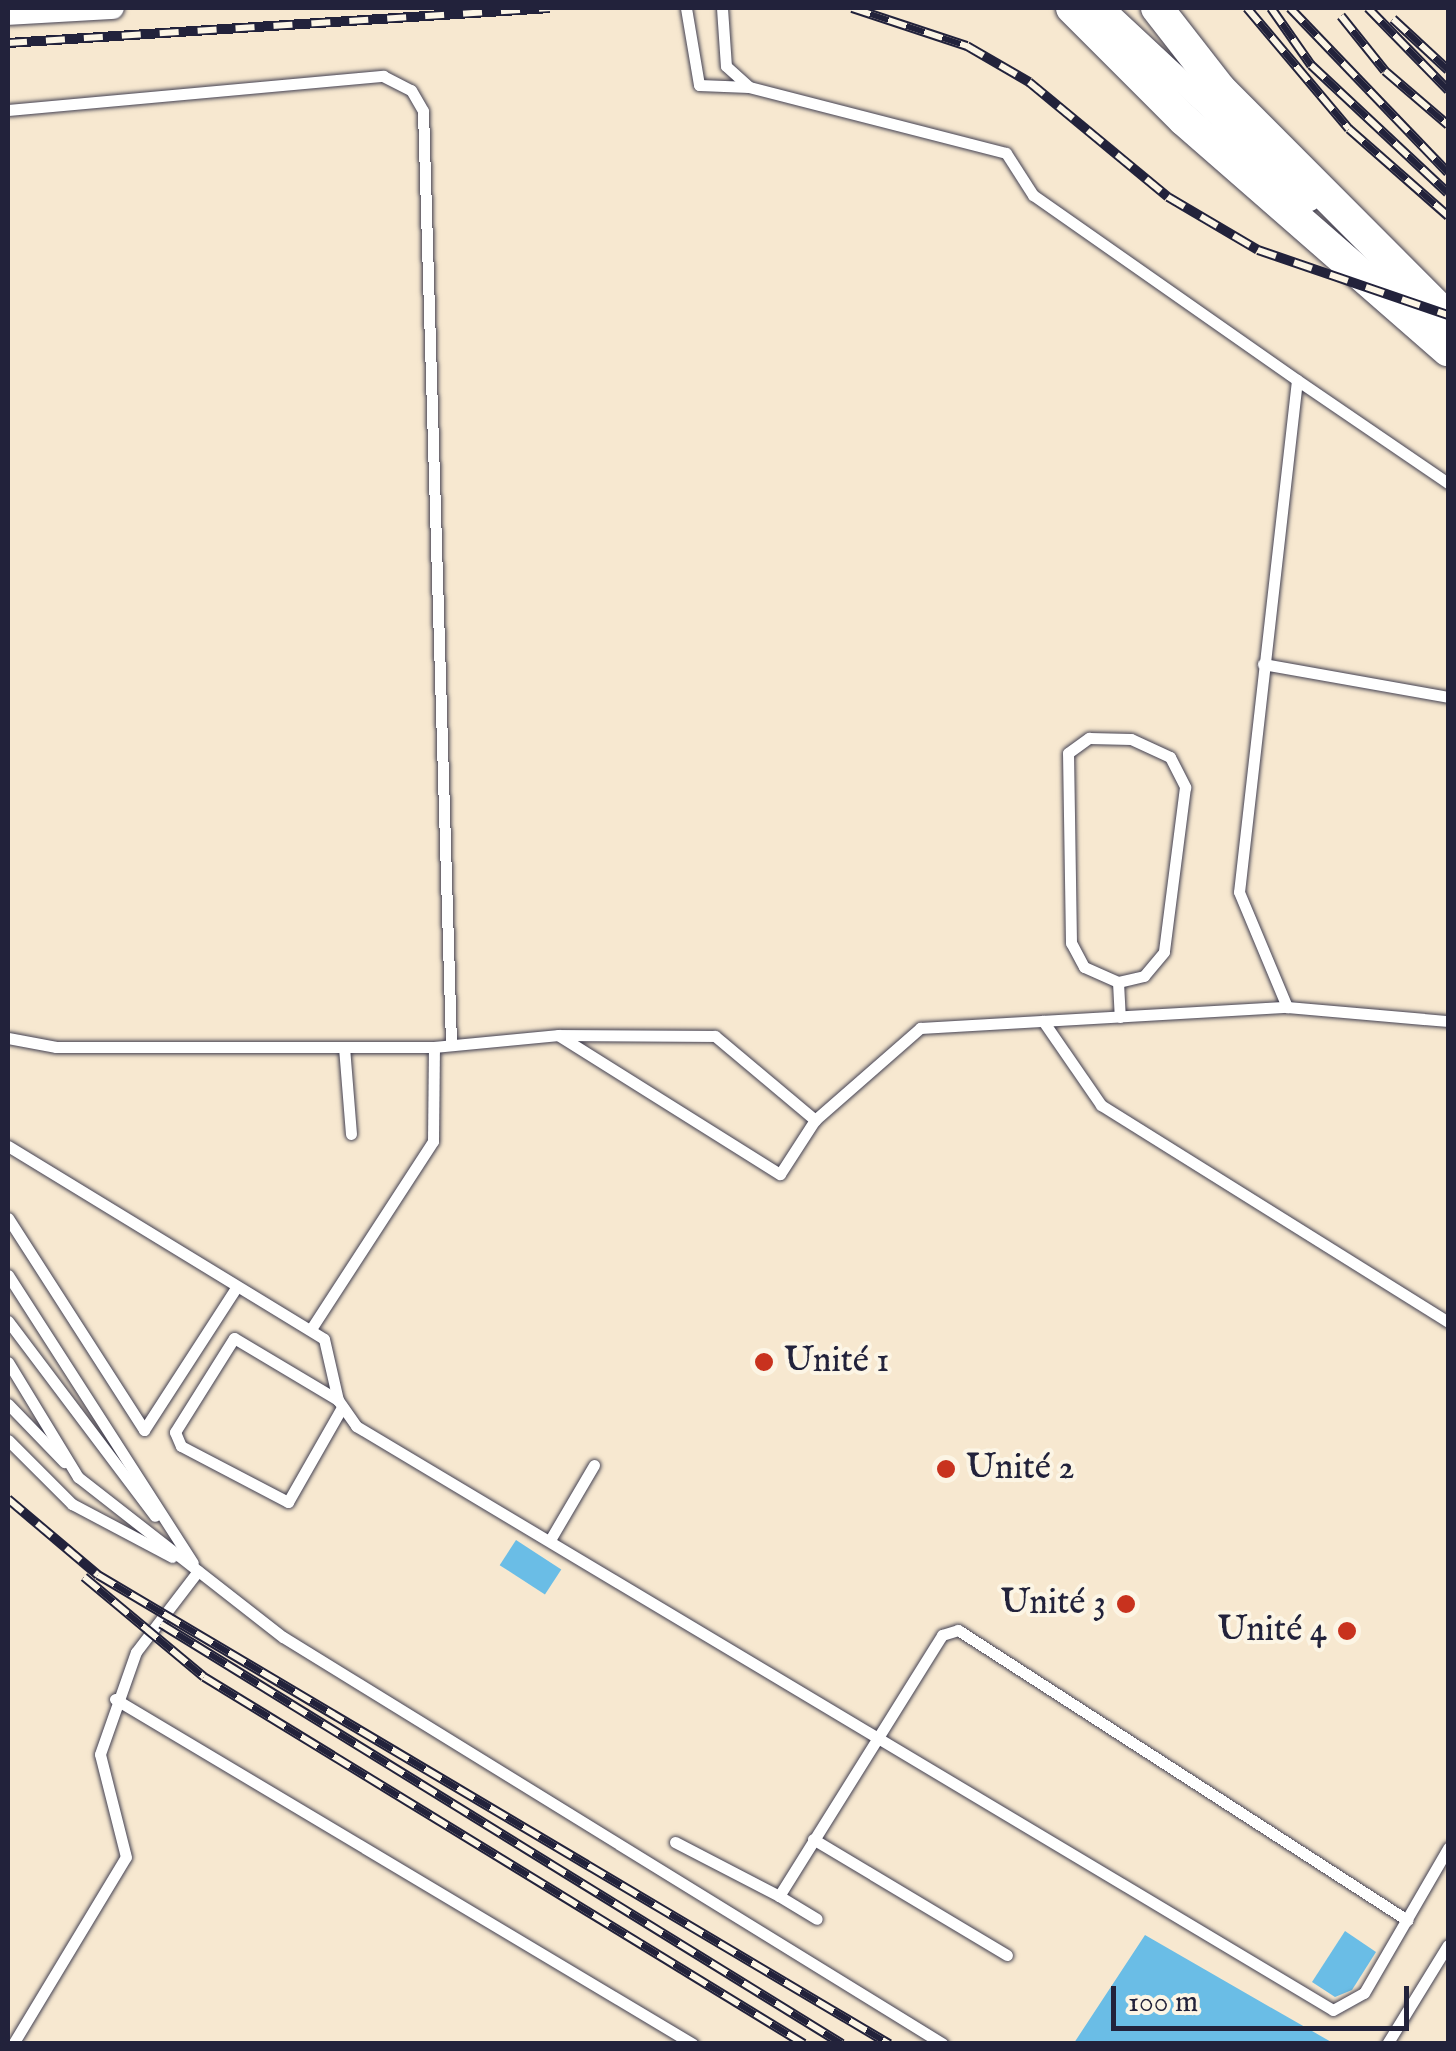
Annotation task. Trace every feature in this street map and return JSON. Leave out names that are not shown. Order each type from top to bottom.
[{"type":"main road","points":[[1072,8],[1184,120],[1448,350]]},
{"type":"main road","points":[[1139,8],[1228,112],[1385,256]]},
{"type":"main road","points":[[1157,8],[1220,88],[1440,310]]},
{"type":"street","points":[[8,14],[113,8]]},
{"type":"street","points":[[1104,8],[1399,284],[1440,310]]},
{"type":"lane","points":[[686,8],[700,85],[748,87],[1006,153],[1033,195],[1448,483]]},
{"type":"lane","points":[[722,8],[726,66],[748,87]]},
{"type":"lane","points":[[8,110],[384,76],[411,90],[423,111],[451,1045]]},
{"type":"lane","points":[[1288,1006],[1239,892],[1297,380]]},
{"type":"lane","points":[[1263,664],[1448,696]]},
{"type":"lane","points":[[1088,738],[1132,739],[1170,757],[1184,786],[1164,952],[1144,976],[1118,982],[1084,967],[1071,944],[1068,752],[1088,738]]},
{"type":"lane","points":[[1118,982],[1120,1017]]},
{"type":"lane","points":[[558,1035],[780,1174],[815,1120],[920,1028],[1288,1006],[1448,1021]]},
{"type":"lane","points":[[1042,1021],[1101,1106],[1448,1322]]},
{"type":"lane","points":[[8,1038],[56,1047],[344,1047],[434,1046],[558,1035],[715,1036],[815,1120]]},
{"type":"lane","points":[[311,1329],[433,1141],[434,1046]]},
{"type":"lane","points":[[344,1047],[351,1134]]},
{"type":"lane","points":[[8,1146],[311,1329],[335,1366],[339,1404],[288,1502],[181,1446],[174,1432],[234,1338],[339,1404],[550,1540],[1333,2010],[1364,1994],[1448,1848]]},
{"type":"lane","points":[[8,1218],[144,1430],[237,1286]]},
{"type":"lane","points":[[8,1274],[198,1570]]},
{"type":"lane","points":[[8,1321],[198,1570]]},
{"type":"lane","points":[[8,1362],[78,1477]]},
{"type":"lane","points":[[8,1404],[78,1477],[283,1637],[943,2044]]},
{"type":"lane","points":[[8,1440],[72,1504],[198,1570]]},
{"type":"lane","points":[[550,1540],[594,1464]]},
{"type":"lane","points":[[13,2044],[126,1857],[100,1754],[114,1700],[136,1652],[198,1570]]},
{"type":"lane","points":[[779,1896],[942,1634],[958,1630],[1407,1920]]},
{"type":"lane","points":[[114,1700],[694,2044]]},
{"type":"lane","points":[[813,1839],[1007,1956]]},
{"type":"lane","points":[[675,1842],[816,1919]]},
{"type":"lane","points":[[1387,2044],[1448,1945]]},
{"type":"water","points":[[516,1540],[561,1569],[545,1595],[500,1565]]},
{"type":"water","points":[[1345,1931],[1376,1952],[1352,1990],[1335,1997],[1312,1982]]},
{"type":"water","points":[[1145,1935],[1256,1999],[1333,2043],[1074,2043]]},
{"type":"railway","points":[[8,43],[550,8]]},
{"type":"railway","points":[[852,8],[967,46],[1029,82],[1168,197],[1258,250],[1448,315]]},
{"type":"railway","points":[[1247,8],[1349,129],[1448,216]]},
{"type":"railway","points":[[1271,8],[1311,65],[1448,193]]},
{"type":"railway","points":[[1290,8],[1448,173]]},
{"type":"railway","points":[[1368,8],[1448,90]]},
{"type":"railway","points":[[1341,16],[1385,71],[1448,125]]},
{"type":"railway","points":[[1393,19],[1448,70]]},
{"type":"railway","points":[[8,1499],[98,1575],[889,2044]]},
{"type":"railway","points":[[84,1577],[204,1677],[804,2044]]},
{"type":"railway","points":[[161,1624],[842,2044]]},
{"type":"place","name":"Unité 1","points":[[764,1362]]},
{"type":"place","name":"Unité 2","points":[[946,1469]]},
{"type":"place","name":"Unité 3","points":[[1126,1604]]},
{"type":"place","name":"Unité 4","points":[[1347,1631]]}]
